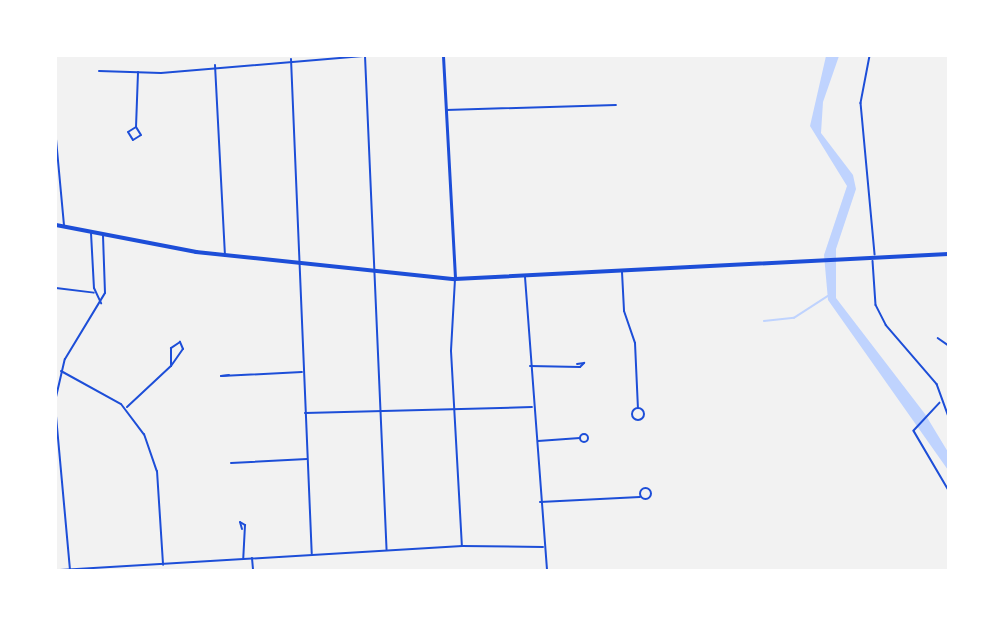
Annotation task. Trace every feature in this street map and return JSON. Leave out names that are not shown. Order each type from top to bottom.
[{"type":"main road","points":[[56,225],[225,255],[455,279],[948,254]]},
{"type":"street","points":[[99,71],[138,72],[215,64],[364,56],[376,272],[379,410],[387,550]]},
{"type":"street","points":[[443,56],[455,279],[455,410],[462,546]]},
{"type":"street","points":[[291,60],[300,264],[302,372],[312,554]]},
{"type":"street","points":[[215,64],[225,255]]},
{"type":"street","points":[[136,127],[128,132],[133,140],[141,135],[136,127],[138,72]]},
{"type":"street","points":[[446,110],[616,105]]},
{"type":"street","points":[[56,139],[64,226]]},
{"type":"street","points":[[91,232],[95,293],[101,303]]},
{"type":"street","points":[[56,397],[61,371],[101,303],[106,288],[103,235]]},
{"type":"street","points":[[622,272],[624,311],[635,343],[638,408],[632,415],[638,420],[645,414],[638,408]]},
{"type":"street","points":[[525,277],[532,407],[543,547],[547,570]]},
{"type":"street","points":[[56,288],[95,293]]},
{"type":"street","points":[[126,408],[171,366],[183,349],[180,342],[171,348],[171,366]]},
{"type":"street","points":[[530,366],[576,364]]},
{"type":"street","points":[[61,371],[126,408],[155,464],[163,565]]},
{"type":"street","points":[[229,375],[302,372]]},
{"type":"street","points":[[305,413],[532,407]]},
{"type":"street","points":[[56,416],[70,570]]},
{"type":"street","points":[[536,441],[580,438]]},
{"type":"street","points":[[231,463],[307,459]]},
{"type":"street","points":[[540,502],[640,497]]},
{"type":"street","points":[[242,529],[243,558]]},
{"type":"street","points":[[60,570],[462,546],[543,547]]},
{"type":"street","points":[[252,557],[253,570]]},
{"type":"lane","points":[[938,339],[948,345]]},
{"type":"path","points":[[870,56],[861,103],[876,305],[886,325],[937,384],[940,402],[948,415]]},
{"type":"path","points":[[940,402],[915,430],[948,489]]},
{"type":"water","points":[[826,56],[839,56],[823,102],[821,133],[853,175],[856,189],[836,249],[836,298],[925,414],[948,452],[948,470],[828,300],[824,255],[847,186],[810,126]]},
{"type":"waterway","points":[[764,321],[794,318],[828,296]]}]
